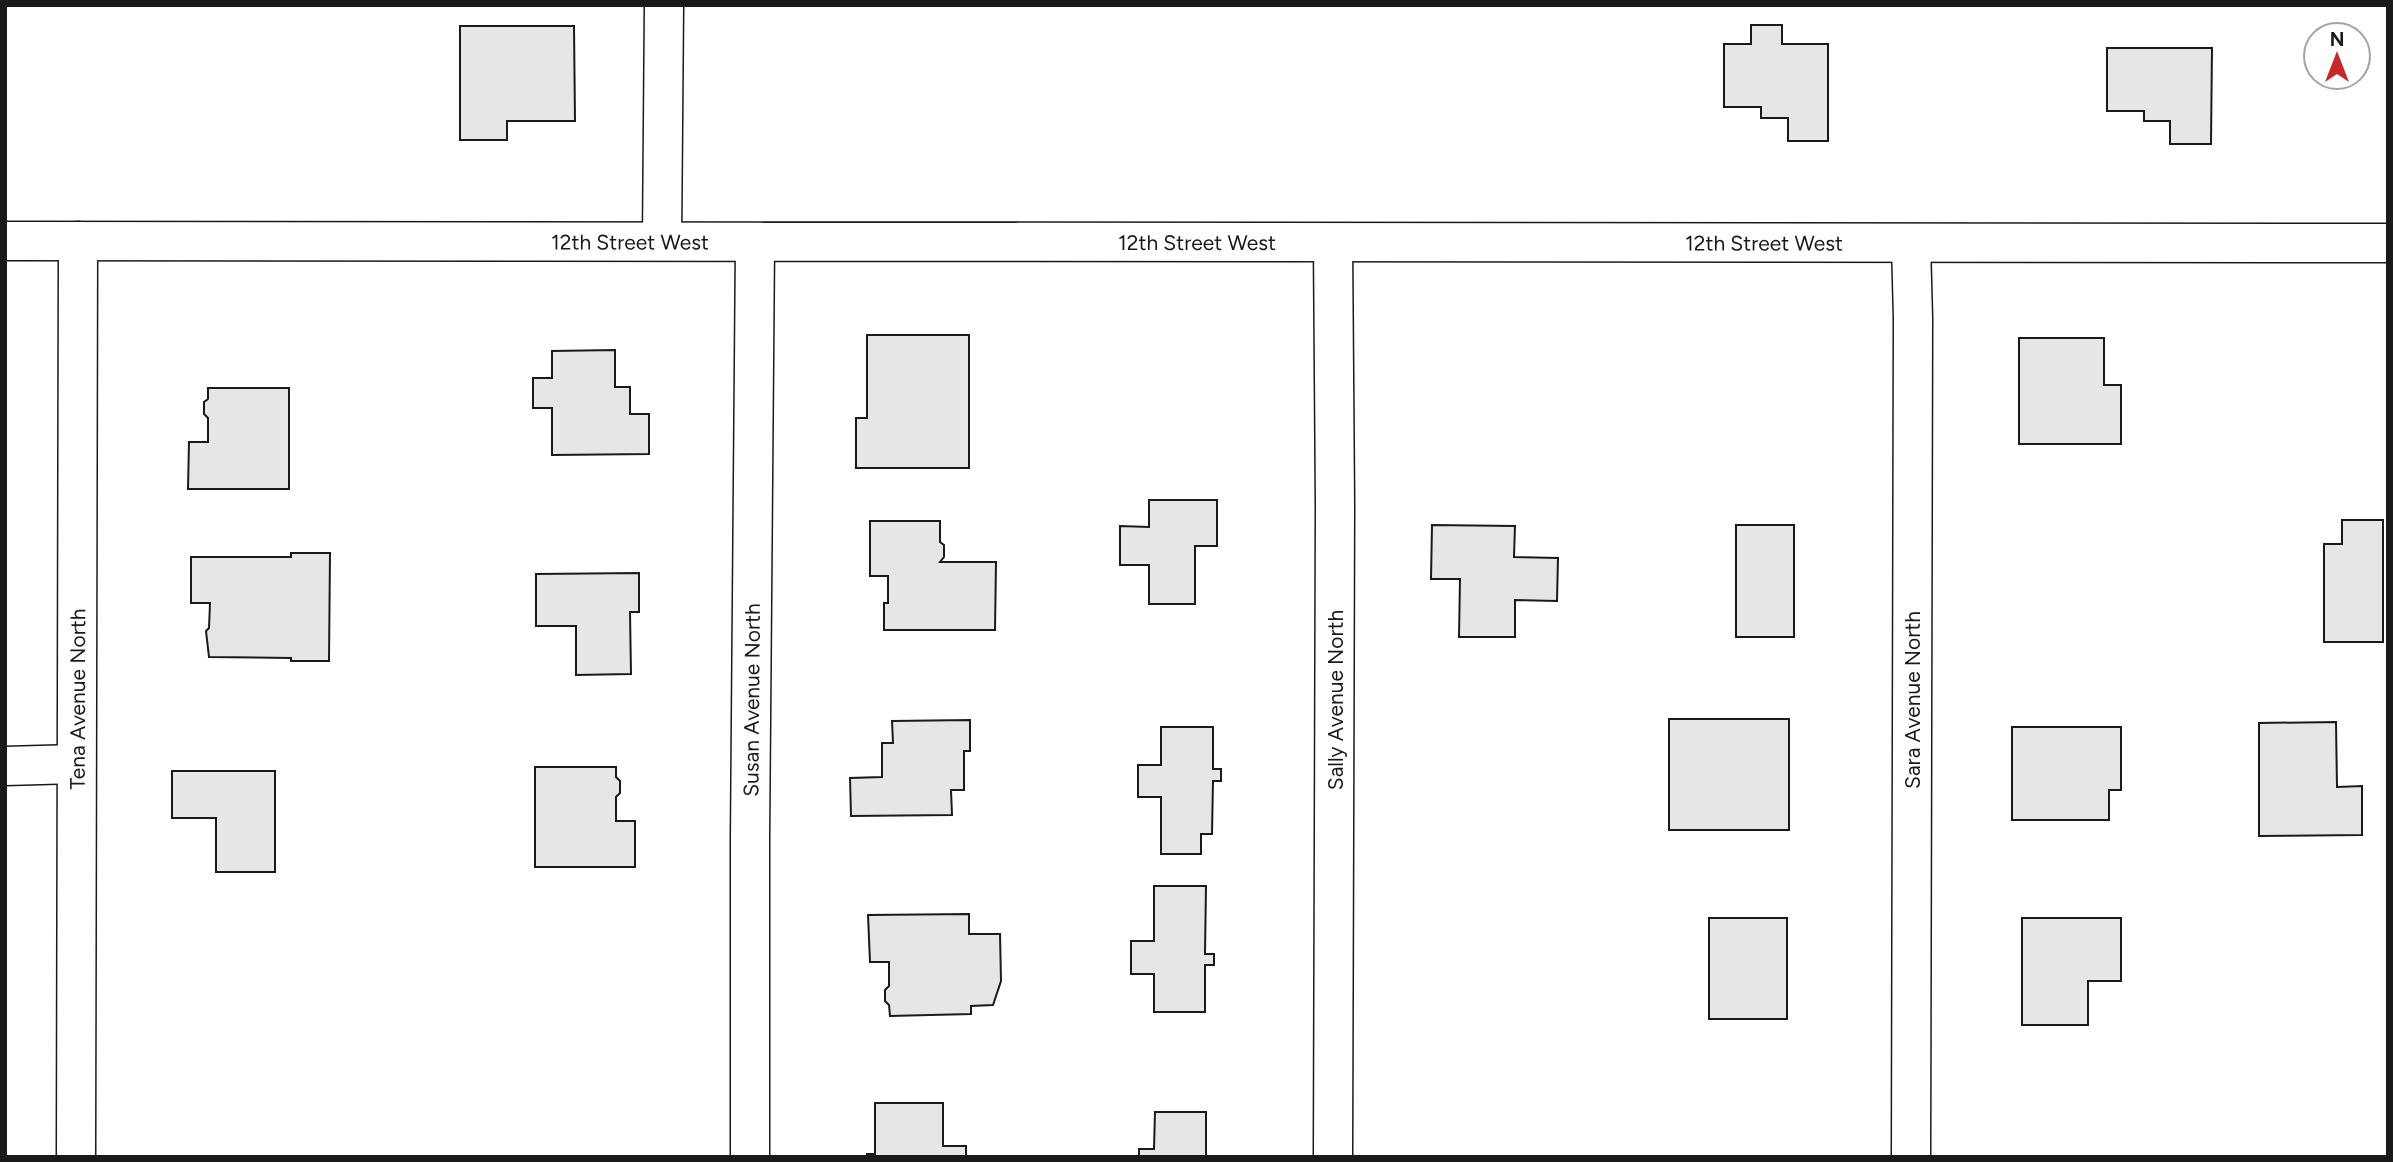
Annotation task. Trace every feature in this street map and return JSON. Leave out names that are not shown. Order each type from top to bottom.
[{"type":"street","points":[[662,241],[664,5]]},
{"type":"street","name":"12th Street West","points":[[5,240],[2388,243]]},
{"type":"street","name":"Tena Avenue North","points":[[76,1157],[78,241]]},
{"type":"street","name":"Susan Avenue North","points":[[750,1157],[755,243]]},
{"type":"street","name":"Sally Avenue North","points":[[1333,243],[1333,1157]]},
{"type":"street","name":"Sara Avenue North","points":[[1911,244],[1911,1157]]},
{"type":"street","points":[[5,766],[76,764]]},
{"type":"building","points":[[1751,25],[1782,25],[1782,44],[1828,44],[1828,141],[1788,141],[1788,118],[1761,118],[1761,107],[1724,107],[1724,44],[1751,44]]},
{"type":"building","points":[[460,26],[574,26],[575,121],[507,121],[507,140],[460,140]]},
{"type":"building","points":[[2107,48],[2212,48],[2211,144],[2170,144],[2170,121],[2144,121],[2144,111],[2107,111]]},
{"type":"building","points":[[867,335],[969,335],[969,468],[856,468],[856,418],[867,418]]},
{"type":"building","points":[[2019,338],[2104,338],[2104,385],[2121,385],[2121,444],[2019,444]]},
{"type":"building","points":[[615,350],[615,387],[630,387],[630,414],[649,414],[649,454],[552,455],[552,408],[533,408],[533,378],[552,378],[552,351]]},
{"type":"building","points":[[208,388],[289,388],[289,489],[188,489],[189,442],[208,442],[208,418],[204,414],[204,402],[208,399]]},
{"type":"building","points":[[1149,500],[1217,500],[1217,546],[1195,546],[1195,604],[1149,604],[1149,565],[1120,565],[1120,526],[1149,527]]},
{"type":"building","points":[[2342,520],[2383,520],[2383,642],[2324,642],[2324,544],[2342,544]]},
{"type":"building","points":[[870,521],[940,521],[940,542],[944,545],[944,557],[940,562],[996,562],[995,630],[884,630],[888,576],[870,576]]},
{"type":"building","points":[[1432,525],[1515,526],[1514,557],[1558,558],[1557,601],[1515,600],[1515,637],[1459,637],[1460,579],[1431,579]]},
{"type":"building","points":[[1736,525],[1794,525],[1794,637],[1736,637]]},
{"type":"building","points":[[291,553],[330,553],[329,661],[209,657],[206,631],[209,628],[210,603],[191,603],[191,557],[291,557]]},
{"type":"building","points":[[639,573],[639,612],[630,612],[631,674],[576,675],[576,626],[536,626],[536,574]]},
{"type":"building","points":[[1669,719],[1789,719],[1789,830],[1669,830]]},
{"type":"building","points":[[970,720],[970,751],[964,751],[964,790],[951,790],[952,815],[851,816],[850,778],[882,777],[882,743],[893,743],[892,721]]},
{"type":"building","points":[[2336,722],[2337,787],[2362,786],[2362,835],[2259,836],[2259,723]]},
{"type":"building","points":[[1161,727],[1213,727],[1213,769],[1221,769],[1221,781],[1213,781],[1212,834],[1201,834],[1201,854],[1161,854],[1161,797],[1138,797],[1138,765],[1161,765]]},
{"type":"building","points":[[2012,727],[2121,727],[2121,790],[2109,790],[2109,820],[2012,820]]},
{"type":"building","points":[[535,767],[616,767],[620,793],[616,797],[616,821],[635,821],[635,867],[535,867]]},
{"type":"building","points":[[172,771],[275,771],[275,872],[216,872],[216,818],[172,818]]},
{"type":"building","points":[[1154,886],[1206,886],[1205,954],[1214,954],[1214,965],[1205,965],[1205,1012],[1154,1012],[1154,974],[1131,974],[1131,941],[1154,941]]},
{"type":"building","points":[[969,914],[969,934],[1000,934],[1001,981],[993,1005],[971,1006],[971,1014],[890,1016],[889,1005],[885,1001],[885,990],[889,986],[889,962],[870,962],[868,915]]},
{"type":"building","points":[[1709,918],[1787,918],[1787,1019],[1709,1019]]},
{"type":"building","points":[[2022,918],[2121,918],[2121,981],[2088,981],[2088,1025],[2022,1025]]},
{"type":"building","points":[[875,1103],[943,1103],[943,1146],[966,1146],[966,1157],[867,1157],[867,1154],[875,1154]]},
{"type":"building","points":[[1155,1112],[1206,1112],[1206,1157],[1139,1157],[1139,1149],[1154,1149]]}]
